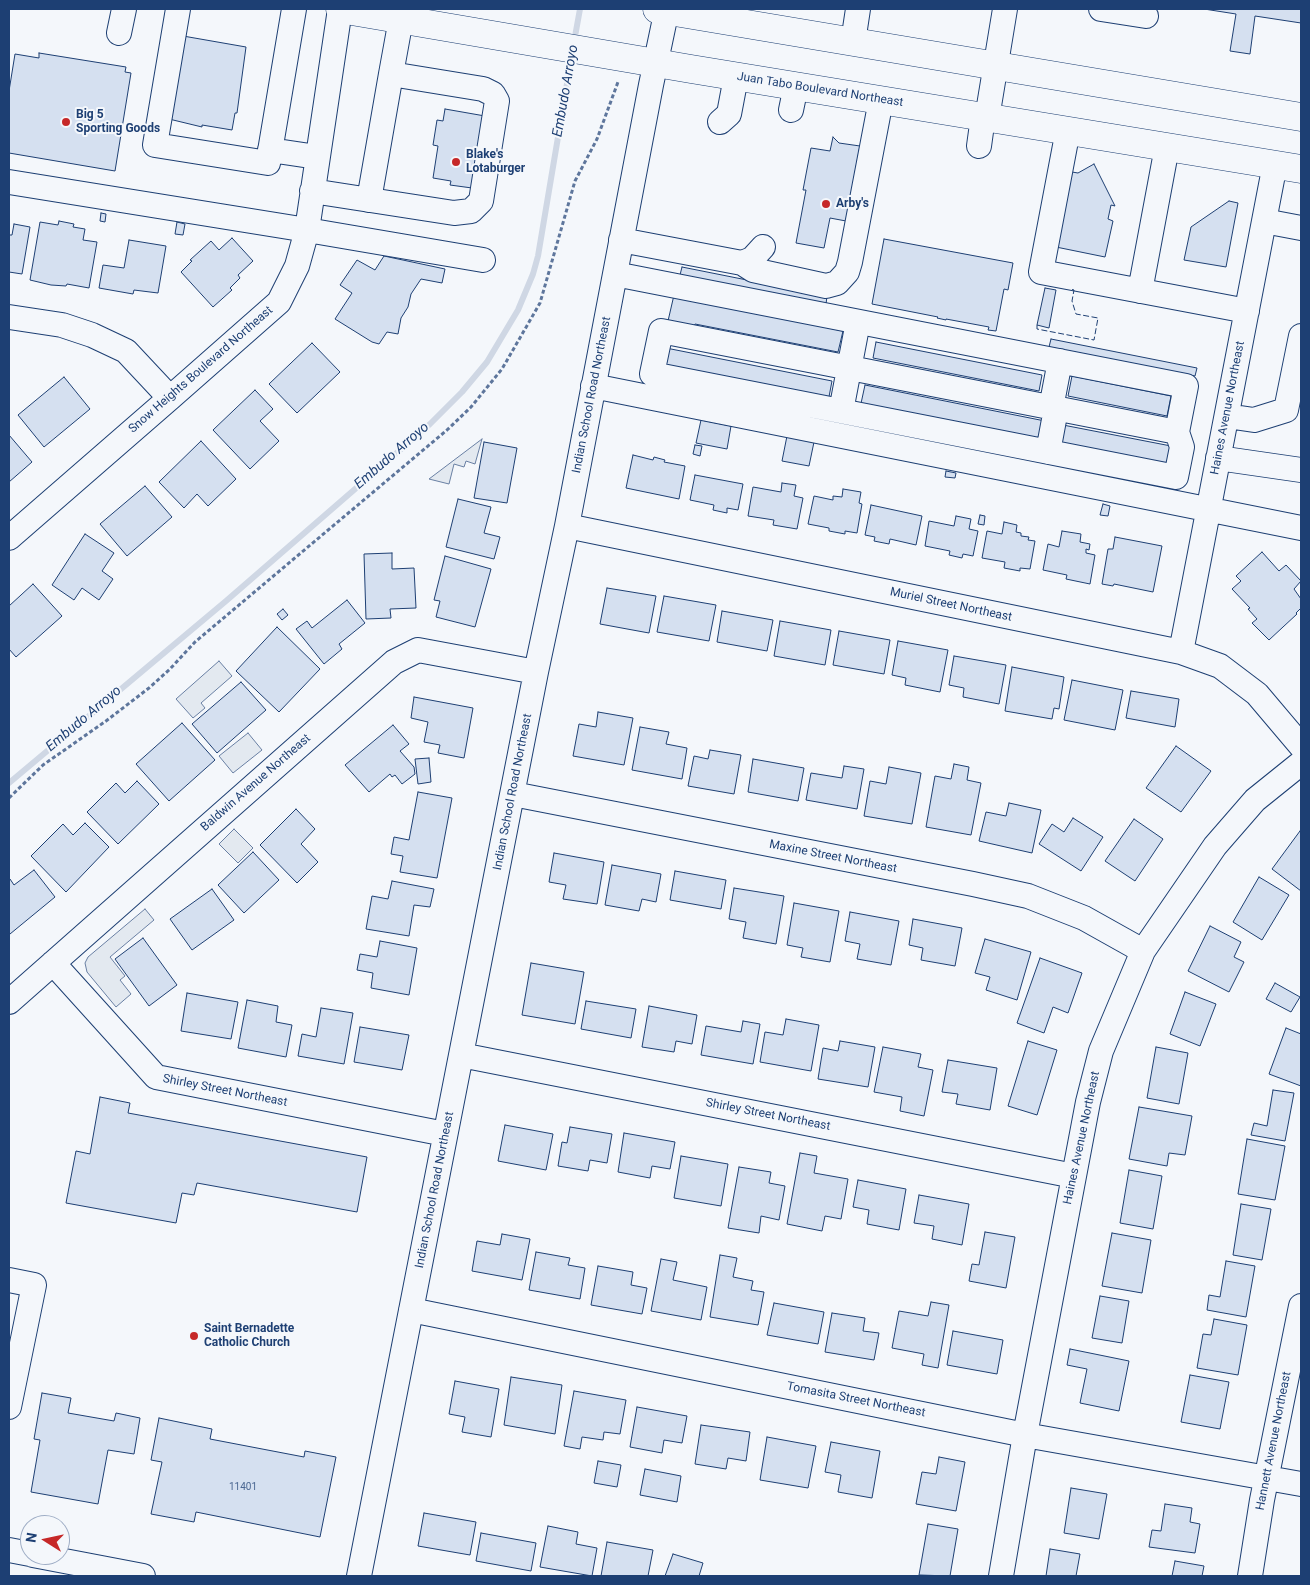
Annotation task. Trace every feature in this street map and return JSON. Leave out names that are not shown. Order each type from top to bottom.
[{"type":"main road","name":"Juan Tabo Boulevard Northeast","points":[[340,9],[736,77],[794,98],[881,100],[1288,167]]},
{"type":"main road","points":[[664,9],[752,16],[853,42],[1301,117]]},
{"type":"street","points":[[119,33],[124,9]]},
{"type":"street","points":[[178,9],[155,145],[268,163],[294,9]]},
{"type":"street","name":"Snow Heights Boulevard Northeast","points":[[9,538],[279,302],[297,266],[307,230],[340,9]]},
{"type":"street","name":"Indian School Road Northeast","points":[[359,1576],[536,672],[567,526],[664,9]]},
{"type":"street","points":[[853,42],[860,9],[869,9]]},
{"type":"street","points":[[979,146],[1005,9]]},
{"type":"street","points":[[1101,9],[1146,16]]},
{"type":"street","points":[[369,200],[401,19]]},
{"type":"street","points":[[312,191],[454,213],[471,211],[481,201],[497,101],[493,94],[483,89],[391,74]]},
{"type":"street","points":[[720,122],[729,114],[736,77]]},
{"type":"street","points":[[621,240],[742,263],[753,270],[826,286],[837,283],[847,272],[850,262],[881,100]]},
{"type":"street","points":[[1068,130],[1041,272],[1247,311]]},
{"type":"street","points":[[1140,291],[1167,147]]},
{"type":"street","points":[[270,150],[317,157]]},
{"type":"street","name":"Haines Avenue Northeast","points":[[1181,652],[1264,221],[1288,167]]},
{"type":"street","points":[[9,182],[483,260]]},
{"type":"street","points":[[1264,221],[1301,228]]},
{"type":"street","points":[[742,263],[752,259],[763,247]]},
{"type":"street","points":[[615,274],[1186,386],[1177,432],[1182,447],[1176,477],[652,374],[660,330],[1177,432]]},
{"type":"street","points":[[9,317],[62,325],[92,335],[126,351],[170,398]]},
{"type":"street","points":[[841,411],[858,322]]},
{"type":"street","points":[[1226,416],[1254,420],[1286,410],[1301,336]]},
{"type":"street","points":[[1048,452],[1060,361]]},
{"type":"street","points":[[593,386],[1301,528]]},
{"type":"street","points":[[1218,458],[1301,470]]},
{"type":"street","name":"Muriel Street Northeast","points":[[567,526],[1181,652],[1220,666],[1257,694],[1301,746]]},
{"type":"street","name":"Baldwin Avenue Northeast","points":[[9,1002],[394,662],[418,650],[536,672]]},
{"type":"street","name":"Haines Avenue Northeast","points":[[1001,1576],[1025,1435],[1088,1102],[1101,1051],[1144,951],[1215,846],[1255,800],[1301,763]]},
{"type":"street","name":"Maxine Street Northeast","points":[[513,794],[1028,896],[1084,918],[1144,951]]},
{"type":"street","name":"Shirley Street Northeast","points":[[52,963],[156,1077],[445,1134]]},
{"type":"street","name":"Shirley Street Northeast","points":[[461,1055],[1074,1176]]},
{"type":"street","points":[[9,1280],[34,1285],[9,1407]]},
{"type":"street","name":"Hannett Avenue Northeast","points":[[1250,1576],[1267,1477],[1301,1306]]},
{"type":"street","name":"Tomasita Street Northeast","points":[[411,1310],[1025,1435],[1301,1484]]},
{"type":"street","points":[[70,1562],[143,1576]]},
{"type":"path","points":[[9,798],[43,765],[149,688],[195,642],[447,430],[471,407],[502,369],[540,303],[575,181],[597,139],[618,82]]},
{"type":"shaded area","points":[[482,439],[475,464],[466,461],[464,467],[454,464],[449,484],[429,479]]},
{"type":"shaded area","points":[[219,661],[232,676],[201,703],[205,708],[193,718],[176,699]]},
{"type":"shaded area","points":[[248,733],[262,750],[233,773],[219,756]]},
{"type":"shaded area","points":[[234,829],[253,848],[238,863],[219,844]]},
{"type":"shaded area","points":[[145,909],[154,920],[110,957],[125,976],[120,980],[131,994],[116,1007],[87,972],[85,963],[88,957]]},
{"type":"building","points":[[1204,9],[1301,9],[1301,23],[1255,16],[1250,54],[1230,51],[1236,14]]},
{"type":"building","points":[[183,36],[246,47],[237,113],[235,113],[232,130],[202,125],[202,127],[169,119]]},
{"type":"building","name":"Big 5 Sporting Goods","points":[[39,53],[126,67],[125,72],[131,73],[115,171],[9,153],[9,91],[15,54],[39,58]]},
{"type":"building","name":"Blake's Lotaburger","points":[[445,109],[485,116],[472,188],[450,185],[451,181],[433,178],[438,146],[433,145],[437,120],[443,121]]},
{"type":"building","name":"Arby's","points":[[833,137],[839,143],[860,146],[846,221],[830,218],[824,248],[796,243],[806,190],[803,190],[811,148],[830,151]]},
{"type":"building","points":[[1094,164],[1115,206],[1111,205],[1108,219],[1113,221],[1105,257],[1056,247],[1072,172],[1078,173]]},
{"type":"building","points":[[1229,201],[1238,203],[1226,267],[1184,260],[1191,227]]},
{"type":"building","points":[[101,213],[106,214],[105,222],[100,221]]},
{"type":"building","points":[[59,221],[74,224],[73,227],[85,229],[83,240],[97,242],[89,288],[67,284],[66,286],[51,285],[30,280],[40,222],[58,225]]},
{"type":"building","points":[[177,222],[185,224],[183,235],[175,234]]},
{"type":"building","points":[[14,224],[30,227],[22,274],[9,272],[9,235],[12,235]]},
{"type":"building","points":[[232,238],[253,261],[238,275],[240,278],[230,288],[232,290],[213,307],[181,272],[192,261],[190,260],[211,241],[219,250]]},
{"type":"building","points":[[884,239],[1013,263],[1008,290],[1004,289],[996,331],[988,330],[989,327],[872,304]]},
{"type":"building","points":[[129,240],[166,246],[158,293],[134,290],[133,294],[99,288],[103,265],[124,268]]},
{"type":"building","points":[[384,256],[445,269],[442,283],[421,279],[411,294],[408,307],[401,318],[398,334],[387,332],[379,344],[372,342],[335,319],[352,293],[340,285],[357,260],[375,270]]},
{"type":"building","points":[[682,267],[827,296],[826,304],[680,275]]},
{"type":"building","points":[[1045,288],[1056,290],[1049,328],[1037,325]]},
{"type":"building","points":[[674,295],[843,331],[838,352],[695,324],[694,326],[668,321]]},
{"type":"building","points":[[1051,339],[1197,368],[1195,376],[1049,347]]},
{"type":"building","points":[[876,342],[1042,375],[1039,391],[873,358]]},
{"type":"building","points":[[312,343],[340,372],[297,413],[269,384]]},
{"type":"building","points":[[666,348],[832,381],[828,402],[662,369]]},
{"type":"building","points":[[1072,376],[1171,396],[1167,416],[1068,396]]},
{"type":"building","points":[[64,377],[90,409],[44,447],[18,415]]},
{"type":"building","points":[[865,385],[1045,421],[1041,443],[860,408]]},
{"type":"building","points":[[255,390],[273,409],[260,421],[279,441],[250,469],[213,430]]},
{"type":"building","points":[[701,420],[731,426],[727,449],[696,443]]},
{"type":"building","points":[[1063,425],[1171,446],[1166,466],[1059,445]]},
{"type":"building","points":[[9,435],[32,462],[9,482]]},
{"type":"building","points":[[787,436],[814,442],[809,466],[782,461]]},
{"type":"building","points":[[201,441],[236,479],[208,506],[197,494],[184,508],[159,482]]},
{"type":"building","points":[[484,442],[517,448],[507,503],[474,498]]},
{"type":"building","points":[[695,445],[702,446],[700,456],[693,454]]},
{"type":"building","points":[[633,455],[653,460],[654,457],[665,460],[664,462],[685,466],[679,499],[626,488]]},
{"type":"building","points":[[1050,457],[1178,486],[1176,491],[1048,467]]},
{"type":"building","points":[[946,471],[956,473],[955,478],[945,477]]},
{"type":"building","points":[[695,475],[743,484],[738,510],[727,508],[727,513],[713,510],[714,505],[690,500]]},
{"type":"building","points":[[782,483],[796,485],[794,496],[803,498],[797,529],[773,525],[774,520],[748,516],[753,487],[781,492]]},
{"type":"building","points":[[145,486],[172,517],[127,556],[100,524]]},
{"type":"building","points":[[843,489],[861,492],[859,503],[862,504],[857,533],[845,531],[845,534],[829,531],[829,528],[808,524],[814,496],[833,500],[833,496],[842,497]]},
{"type":"building","points":[[458,499],[491,507],[484,533],[500,537],[494,559],[446,547]]},
{"type":"building","points":[[1103,504],[1110,506],[1108,516],[1100,515]]},
{"type":"building","points":[[871,505],[922,516],[916,545],[890,539],[889,544],[874,541],[875,537],[865,535]]},
{"type":"building","points":[[980,515],[985,516],[984,525],[978,524]]},
{"type":"building","points":[[956,516],[971,519],[969,529],[978,531],[973,556],[963,554],[962,558],[949,555],[950,551],[925,546],[929,521],[954,526]]},
{"type":"building","points":[[1004,522],[1017,525],[1016,532],[1021,533],[1021,536],[1029,537],[1028,540],[1035,541],[1030,569],[1020,568],[1020,571],[1004,568],[1005,562],[982,558],[987,531],[1002,534]]},
{"type":"building","points":[[1062,531],[1081,534],[1080,542],[1090,544],[1089,550],[1086,549],[1086,553],[1095,555],[1090,584],[1066,579],[1067,575],[1043,570],[1048,544],[1059,547]]},
{"type":"building","points":[[85,534],[114,553],[102,571],[113,579],[99,600],[82,588],[74,600],[52,585]]},
{"type":"building","points":[[1115,537],[1162,546],[1153,592],[1114,584],[1113,586],[1102,584],[1108,549],[1113,549]]},
{"type":"building","points":[[1262,552],[1279,571],[1286,565],[1301,581],[1294,589],[1301,599],[1301,608],[1269,640],[1252,623],[1257,619],[1248,609],[1250,608],[1232,589],[1241,581],[1236,576]]},
{"type":"building","points":[[392,553],[392,569],[414,568],[416,608],[390,609],[391,618],[366,619],[364,554]]},
{"type":"building","points":[[445,556],[491,569],[475,627],[436,617],[440,601],[434,600]]},
{"type":"building","points":[[33,584],[62,616],[16,657],[9,649],[9,606]]},
{"type":"building","points":[[607,588],[656,596],[649,633],[600,624]]},
{"type":"building","points":[[664,596],[716,605],[709,641],[657,632]]},
{"type":"building","points":[[347,600],[365,623],[339,644],[342,649],[324,664],[296,629],[307,621],[312,628]]},
{"type":"building","points":[[283,609],[288,615],[282,620],[277,614]]},
{"type":"building","points":[[722,611],[773,620],[767,651],[717,642]]},
{"type":"building","points":[[780,621],[831,630],[825,665],[774,656]]},
{"type":"building","points":[[277,627],[320,669],[279,712],[236,671]]},
{"type":"building","points":[[839,631],[890,640],[884,674],[833,665]]},
{"type":"building","points":[[898,641],[948,650],[940,692],[905,685],[906,678],[892,675]]},
{"type":"building","points":[[954,656],[1006,665],[999,704],[963,697],[964,688],[949,685]]},
{"type":"building","points":[[1012,667],[1064,677],[1059,709],[1054,708],[1052,719],[1005,711]]},
{"type":"building","points":[[1072,680],[1123,690],[1115,730],[1064,720]]},
{"type":"building","points":[[241,682],[266,710],[217,753],[192,724]]},
{"type":"building","points":[[1131,691],[1179,699],[1175,727],[1126,718]]},
{"type":"building","points":[[414,697],[473,708],[464,758],[438,753],[440,745],[424,742],[428,722],[411,718]]},
{"type":"building","points":[[598,712],[633,718],[624,765],[573,756],[579,724],[596,727]]},
{"type":"building","points":[[182,723],[215,760],[169,801],[136,764]]},
{"type":"building","points":[[393,725],[409,744],[400,751],[414,767],[415,774],[402,784],[395,775],[392,777],[390,774],[369,792],[345,765]]},
{"type":"building","points":[[640,727],[669,732],[666,744],[687,748],[682,779],[632,770]]},
{"type":"building","points":[[1176,746],[1211,771],[1181,812],[1146,788]]},
{"type":"building","points":[[710,750],[741,755],[734,794],[688,786],[694,756],[708,759]]},
{"type":"building","points":[[429,758],[431,782],[418,784],[415,759]]},
{"type":"building","points":[[753,759],[804,768],[798,801],[748,792]]},
{"type":"building","points":[[954,764],[969,767],[967,780],[981,783],[971,835],[926,827],[935,776],[951,779]]},
{"type":"building","points":[[844,766],[864,769],[857,809],[806,800],[811,773],[842,778]]},
{"type":"building","points":[[889,767],[921,773],[912,824],[864,816],[870,781],[886,784]]},
{"type":"building","points":[[137,781],[159,804],[118,844],[87,812],[116,783],[125,793]]},
{"type":"building","points":[[418,792],[452,798],[437,878],[400,872],[403,856],[391,854],[394,837],[409,840]]},
{"type":"building","points":[[1009,803],[1041,810],[1032,853],[979,841],[986,812],[1006,816]]},
{"type":"building","points":[[296,809],[315,829],[301,844],[318,862],[297,883],[260,845]]},
{"type":"building","points":[[1073,818],[1103,837],[1081,871],[1039,844],[1052,824],[1064,832]]},
{"type":"building","points":[[1134,819],[1163,839],[1135,881],[1105,861]]},
{"type":"building","points":[[85,823],[109,847],[66,892],[31,856],[63,824],[73,835]]},
{"type":"building","points":[[1301,831],[1301,891],[1272,869]]},
{"type":"building","points":[[253,852],[279,880],[244,913],[218,885]]},
{"type":"building","points":[[554,853],[604,862],[597,904],[563,899],[566,885],[549,882]]},
{"type":"building","points":[[612,865],[661,874],[656,902],[642,899],[639,911],[605,905]]},
{"type":"building","points":[[34,870],[55,897],[10,934],[9,880],[14,885]]},
{"type":"building","points":[[675,871],[726,880],[721,909],[670,900]]},
{"type":"building","points":[[1259,877],[1289,895],[1262,940],[1233,922]]},
{"type":"building","points":[[392,881],[434,889],[430,907],[414,905],[409,936],[366,929],[372,896],[388,899]]},
{"type":"building","points":[[734,888],[784,896],[776,944],[743,938],[746,922],[729,919]]},
{"type":"building","points":[[212,889],[234,920],[192,950],[170,919]]},
{"type":"building","points":[[794,903],[839,911],[830,962],[801,957],[803,948],[787,945]]},
{"type":"building","points":[[850,912],[899,921],[891,965],[857,959],[860,944],[845,941]]},
{"type":"building","points":[[913,919],[962,928],[955,966],[921,960],[923,948],[909,945]]},
{"type":"building","points":[[1210,926],[1241,942],[1234,957],[1244,962],[1229,992],[1188,971]]},
{"type":"building","points":[[143,938],[177,985],[149,1006],[115,959]]},
{"type":"building","points":[[985,939],[1031,952],[1017,1000],[986,990],[990,977],[975,973]]},
{"type":"building","points":[[380,941],[417,948],[409,995],[371,988],[373,973],[357,970],[360,954],[377,957]]},
{"type":"building","points":[[1040,958],[1082,973],[1068,1013],[1053,1007],[1044,1033],[1017,1023]]},
{"type":"building","points":[[531,963],[584,972],[575,1024],[522,1015]]},
{"type":"building","points":[[1275,983],[1300,997],[1291,1012],[1266,999]]},
{"type":"building","points":[[1185,992],[1216,1004],[1200,1046],[1170,1034]]},
{"type":"building","points":[[187,993],[238,1002],[231,1039],[181,1031]]},
{"type":"building","points":[[247,1000],[278,1006],[276,1022],[292,1025],[286,1057],[238,1048]]},
{"type":"building","points":[[586,1001],[636,1009],[631,1038],[581,1029]]},
{"type":"building","points":[[649,1006],[697,1015],[692,1044],[676,1041],[674,1052],[642,1047]]},
{"type":"building","points":[[321,1008],[353,1013],[344,1064],[298,1056],[302,1034],[316,1037]]},
{"type":"building","points":[[786,1019],[819,1025],[811,1071],[760,1062],[765,1032],[783,1035]]},
{"type":"building","points":[[743,1021],[760,1024],[753,1064],[701,1055],[706,1026],[741,1032]]},
{"type":"building","points":[[360,1027],[409,1035],[402,1070],[354,1062]]},
{"type":"building","points":[[1286,1028],[1301,1034],[1301,1086],[1269,1074]]},
{"type":"building","points":[[840,1041],[875,1047],[868,1087],[818,1079],[823,1048],[838,1051]]},
{"type":"building","points":[[1028,1041],[1057,1050],[1037,1115],[1008,1106]]},
{"type":"building","points":[[883,1047],[921,1054],[918,1067],[933,1070],[924,1116],[900,1111],[902,1097],[874,1092]]},
{"type":"building","points":[[1156,1047],[1188,1053],[1179,1104],[1147,1098]]},
{"type":"building","points":[[948,1060],[997,1068],[990,1110],[956,1104],[958,1094],[942,1092]]},
{"type":"building","points":[[1273,1090],[1294,1093],[1285,1141],[1251,1135],[1254,1123],[1267,1126]]},
{"type":"building","points":[[100,1097],[130,1103],[128,1113],[367,1157],[357,1212],[197,1183],[194,1195],[182,1193],[176,1223],[66,1203],[76,1151],[90,1154]]},
{"type":"building","points":[[1139,1107],[1192,1116],[1185,1155],[1169,1153],[1167,1166],[1129,1159]]},
{"type":"building","points":[[505,1125],[553,1134],[546,1170],[498,1161]]},
{"type":"building","points":[[570,1127],[612,1134],[607,1163],[590,1160],[588,1171],[558,1166],[562,1142],[567,1143]]},
{"type":"building","points":[[624,1133],[675,1142],[670,1169],[652,1166],[650,1178],[618,1172]]},
{"type":"building","points":[[1247,1139],[1285,1146],[1275,1200],[1238,1194]]},
{"type":"building","points":[[800,1153],[817,1156],[814,1173],[848,1179],[841,1219],[825,1216],[822,1231],[787,1224]]},
{"type":"building","points":[[681,1156],[728,1164],[721,1206],[674,1198]]},
{"type":"building","points":[[739,1167],[771,1172],[769,1183],[785,1186],[779,1220],[761,1216],[759,1233],[728,1228]]},
{"type":"building","points":[[1129,1170],[1162,1176],[1153,1229],[1120,1223]]},
{"type":"building","points":[[858,1180],[906,1189],[899,1230],[867,1224],[869,1210],[853,1207]]},
{"type":"building","points":[[919,1195],[969,1204],[962,1245],[932,1239],[934,1226],[914,1223]]},
{"type":"building","points":[[1241,1204],[1271,1209],[1262,1260],[1233,1255]]},
{"type":"building","points":[[985,1232],[1015,1237],[1006,1288],[969,1281],[972,1264],[979,1265]]},
{"type":"building","points":[[1112,1233],[1151,1240],[1142,1293],[1102,1286]]},
{"type":"building","points":[[502,1234],[530,1239],[522,1280],[472,1271],[477,1241],[500,1245]]},
{"type":"building","points":[[536,1252],[570,1258],[568,1265],[585,1268],[580,1299],[529,1290]]},
{"type":"building","points":[[720,1255],[737,1258],[733,1277],[753,1281],[751,1290],[764,1292],[758,1325],[710,1317]]},
{"type":"building","points":[[661,1259],[677,1262],[673,1280],[707,1287],[701,1320],[651,1311]]},
{"type":"building","points":[[1226,1261],[1255,1266],[1246,1317],[1207,1310],[1209,1295],[1220,1297]]},
{"type":"building","points":[[598,1266],[633,1272],[631,1285],[647,1288],[642,1314],[591,1305]]},
{"type":"building","points":[[1100,1296],[1129,1301],[1122,1343],[1092,1338]]},
{"type":"building","points":[[931,1302],[949,1305],[938,1368],[922,1365],[924,1354],[892,1348],[899,1311],[928,1316]]},
{"type":"building","points":[[774,1303],[824,1312],[818,1344],[767,1335]]},
{"type":"building","points":[[832,1313],[865,1318],[863,1331],[879,1333],[874,1360],[825,1352]]},
{"type":"building","points":[[1214,1319],[1247,1325],[1238,1375],[1197,1368],[1203,1334],[1211,1335]]},
{"type":"building","points":[[953,1331],[1003,1340],[997,1374],[947,1365]]},
{"type":"building","points":[[1070,1349],[1129,1361],[1119,1411],[1080,1403],[1087,1369],[1067,1365]]},
{"type":"building","points":[[1190,1375],[1229,1382],[1220,1429],[1181,1422]]},
{"type":"building","points":[[511,1377],[562,1385],[555,1434],[504,1425]]},
{"type":"building","points":[[455,1381],[499,1389],[491,1437],[462,1432],[465,1417],[449,1414]]},
{"type":"building","points":[[574,1391],[626,1400],[620,1434],[604,1432],[603,1440],[582,1437],[580,1449],[564,1446]]},
{"type":"building","points":[[42,1393],[71,1398],[68,1413],[114,1421],[116,1413],[140,1418],[134,1454],[108,1450],[98,1504],[31,1492],[40,1440],[34,1439]]},
{"type":"building","points":[[637,1407],[687,1416],[682,1443],[664,1440],[662,1453],[630,1447]]},
{"type":"building","points":[[159,1418],[212,1429],[210,1439],[304,1457],[305,1451],[336,1457],[320,1537],[196,1512],[194,1522],[151,1514],[162,1462],[151,1460]]},
{"type":"building","points":[[701,1425],[750,1432],[746,1461],[728,1458],[726,1469],[695,1464]]},
{"type":"building","points":[[767,1437],[816,1446],[808,1488],[760,1480]]},
{"type":"building","points":[[831,1442],[880,1451],[872,1498],[838,1492],[841,1475],[825,1472]]},
{"type":"building","points":[[939,1457],[965,1462],[956,1511],[916,1504],[922,1472],[936,1474]]},
{"type":"building","points":[[598,1461],[621,1465],[617,1487],[594,1483]]},
{"type":"building","points":[[645,1469],[681,1476],[677,1502],[640,1495]]},
{"type":"building","points":[[1071,1488],[1107,1494],[1099,1539],[1064,1533]]},
{"type":"building","points":[[1165,1504],[1192,1508],[1190,1522],[1200,1524],[1195,1553],[1149,1547],[1152,1530],[1161,1531]]},
{"type":"building","points":[[424,1513],[476,1522],[470,1555],[418,1546]]},
{"type":"building","points":[[928,1524],[958,1529],[950,1576],[919,1575]]},
{"type":"building","points":[[548,1526],[578,1532],[576,1544],[597,1548],[592,1576],[540,1567]]},
{"type":"building","points":[[481,1533],[536,1543],[531,1571],[476,1561]]},
{"type":"building","points":[[607,1542],[653,1550],[648,1576],[601,1576]]},
{"type":"building","points":[[1050,1549],[1080,1554],[1076,1576],[1046,1576]]},
{"type":"building","points":[[673,1554],[703,1563],[699,1576],[665,1576]]},
{"type":"building","points":[[1175,1561],[1204,1566],[1202,1576],[1172,1576]]},
{"type":"waterway","name":"Embudo Arroyo","points":[[574,42],[580,9]]},
{"type":"waterway","name":"Embudo Arroyo","points":[[9,783],[226,601],[430,424],[462,392],[487,362],[518,310],[533,274],[538,256],[572,54]]},
{"type":"fence","points":[[1037,325],[1037,329],[1094,340],[1098,318],[1076,314],[1072,301],[1074,290],[1071,289]]},
{"type":"place","name":"Big 5 Sporting Goods","points":[[66,122]]},
{"type":"place","name":"Blake's Lotaburger","points":[[456,162]]},
{"type":"place","name":"Arby's","points":[[826,204]]},
{"type":"place","name":"Saint Bernadette Catholic Church","points":[[194,1336]]}]
